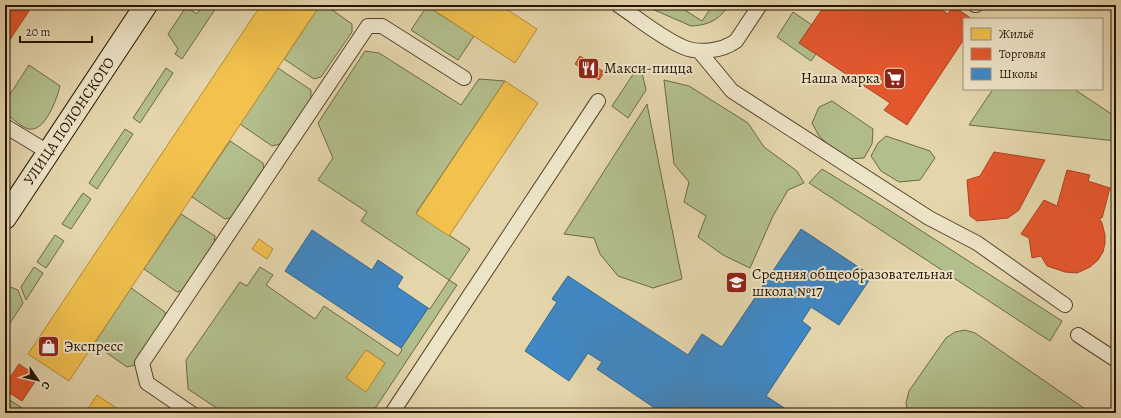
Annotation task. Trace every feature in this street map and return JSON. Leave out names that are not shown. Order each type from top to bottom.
[{"type":"main road","name":"УЛИЦА ПОЛОНСКОГО","points":[[5,218],[146,5]]},
{"type":"lane","points":[[618,5],[684,48],[699,50],[716,50],[730,46],[736,41],[760,5]]},
{"type":"lane","points":[[191,413],[147,383],[142,363],[368,26],[382,26],[464,78]]},
{"type":"lane","points":[[699,50],[732,91],[929,218],[977,243],[1065,305]]},
{"type":"lane","points":[[392,413],[598,101]]},
{"type":"lane","points":[[5,126],[48,152]]},
{"type":"lane","points":[[1078,335],[1116,360]]},
{"type":"green space","points":[[203,5],[218,5],[182,59],[175,54],[178,49],[168,34],[186,7],[197,14]]},
{"type":"green space","points":[[320,5],[325,5],[352,24],[352,32],[321,77],[314,79],[284,59]]},
{"type":"green space","points":[[643,5],[677,5],[702,21],[713,5],[729,5],[713,21],[691,26]]},
{"type":"green space","points":[[427,6],[474,36],[458,60],[411,30]]},
{"type":"green space","points":[[793,12],[812,25],[800,43],[816,54],[811,61],[777,37]]},
{"type":"green space","points":[[365,51],[379,53],[461,105],[479,79],[505,81],[416,213],[470,249],[449,280],[361,221],[367,212],[318,180],[333,158],[318,123]]},
{"type":"green space","points":[[640,64],[646,90],[628,118],[612,106]]},
{"type":"green space","points":[[29,65],[60,86],[49,114],[35,129],[29,129],[20,125],[5,113],[5,102]]},
{"type":"green space","points":[[166,68],[173,73],[140,123],[133,118]]},
{"type":"green space","points":[[278,68],[311,90],[311,99],[280,144],[272,146],[240,124]]},
{"type":"green space","points":[[664,80],[689,86],[748,123],[764,147],[797,171],[804,183],[788,190],[773,216],[750,268],[723,255],[698,237],[706,216],[684,202],[689,182],[674,164]]},
{"type":"green space","points":[[992,90],[1076,90],[1116,117],[1116,141],[969,125]]},
{"type":"green space","points":[[832,101],[873,129],[872,144],[864,158],[848,159],[834,150],[819,136],[812,123],[819,107]]},
{"type":"green space","points":[[647,104],[682,279],[653,288],[618,276],[600,254],[594,238],[564,234]]},
{"type":"green space","points":[[125,129],[133,134],[97,189],[89,183]]},
{"type":"green space","points":[[886,136],[930,151],[935,158],[920,180],[899,182],[881,171],[871,156],[878,143]]},
{"type":"green space","points":[[230,141],[263,163],[264,172],[233,217],[225,219],[192,197]]},
{"type":"green space","points":[[822,169],[889,210],[1062,321],[1050,341],[809,183]]},
{"type":"green space","points":[[83,193],[91,199],[71,229],[62,224]]},
{"type":"green space","points":[[181,214],[215,236],[214,244],[184,290],[177,292],[144,269]]},
{"type":"green space","points":[[55,235],[64,241],[46,268],[37,262]]},
{"type":"green space","points":[[34,267],[43,273],[26,300],[21,287]]},
{"type":"green space","points":[[260,267],[273,275],[266,285],[315,319],[324,306],[398,356],[402,350],[401,348],[428,308],[430,309],[449,280],[457,285],[372,413],[224,413],[188,389],[186,360],[240,282],[247,286]],"holes":[[[366,350],[385,363],[366,391],[346,378]]]},
{"type":"green space","points":[[5,285],[18,290],[23,303],[5,331]]},
{"type":"green space","points":[[131,288],[165,312],[165,320],[135,365],[127,367],[94,344]]},
{"type":"green space","points":[[965,330],[975,333],[1091,413],[908,413],[906,403],[909,391],[946,338],[955,332]]},
{"type":"green space","points":[[5,397],[28,412],[5,413]]},
{"type":"building: Жильё","points":[[261,5],[320,5],[69,381],[28,354]]},
{"type":"building: Жильё","points":[[426,5],[500,5],[537,29],[515,63]]},
{"type":"building: Жильё","points":[[505,81],[538,103],[449,236],[416,214]]},
{"type":"building: Жильё","points":[[259,239],[273,249],[267,259],[252,249]]},
{"type":"building: Жильё","points":[[366,350],[385,363],[366,392],[346,378]]},
{"type":"building: Жильё","points":[[97,395],[124,413],[85,413]]},
{"type":"building: Торговля","points":[[5,5],[33,5],[5,47]]},
{"type":"building: Торговля","name":"Наша марка","points":[[825,5],[935,5],[948,14],[953,6],[971,18],[963,18],[963,41],[907,125],[884,110],[890,103],[799,43]]},
{"type":"building: Торговля","name":"Макси-пицца","points":[[580,56],[604,72],[599,80],[575,64]]},
{"type":"building: Торговля","points":[[994,152],[1045,160],[1019,210],[1008,218],[977,221],[970,216],[967,180],[980,176]]},
{"type":"building: Торговля","points":[[1067,170],[1090,175],[1088,181],[1110,188],[1102,218],[1099,218],[1105,235],[1103,252],[1098,260],[1090,267],[1077,273],[1065,272],[1047,266],[1041,256],[1032,258],[1029,238],[1021,234],[1044,200],[1057,206]]},
{"type":"building: Торговля","points":[[19,364],[38,377],[22,401],[5,390],[5,385]]},
{"type":"building: Школы","points":[[801,229],[872,276],[839,325],[811,307],[802,321],[811,328],[766,396],[792,413],[662,413],[597,369],[602,362],[588,353],[569,381],[525,351],[557,302],[552,299],[568,276],[688,355],[702,334],[722,347]]},
{"type":"building: Школы","points":[[312,230],[372,270],[378,260],[403,277],[397,287],[428,308],[401,348],[285,271]]},
{"type":"place","name":"Макси-пицца","points":[[589,68]]},
{"type":"place","name":"Наша марка","points":[[895,78]]},
{"type":"place","name":"Средняя общеобразовательная школа №17","points":[[736,283]]},
{"type":"place","name":"Экспресс","points":[[48,346]]}]
